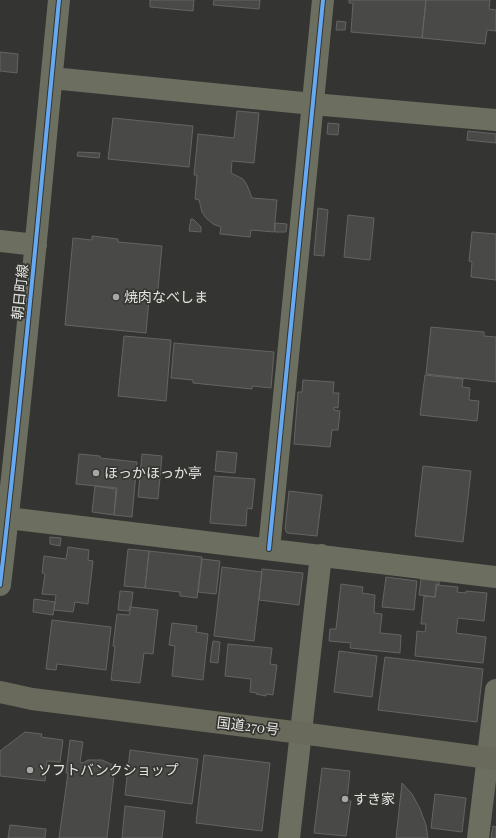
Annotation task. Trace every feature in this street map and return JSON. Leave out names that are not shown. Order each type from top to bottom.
[{"type":"highway","name":"国道270号","points":[[0,692],[32,699],[492,758]]},
{"type":"street","name":"朝日町線","points":[[0,585],[36,245],[59,0]]},
{"type":"street","points":[[269,549],[323,0]]},
{"type":"street","points":[[52,78],[313,104],[496,120]]},
{"type":"street","points":[[0,241],[36,245]]},
{"type":"street","points":[[8,518],[496,577]]},
{"type":"street","points":[[289,838],[321,555]]},
{"type":"street","points":[[478,838],[492,758],[496,690]]},
{"type":"building","points":[[150,0],[194,0],[193,11],[150,7]]},
{"type":"building","points":[[214,0],[260,0],[259,9],[213,5]]},
{"type":"building","points":[[349,0],[426,0],[422,38],[351,32],[353,3],[349,3]]},
{"type":"building","points":[[426,0],[490,0],[489,9],[496,10],[496,31],[487,30],[485,44],[422,38]]},
{"type":"building","points":[[337,21],[346,22],[345,30],[336,30]]},
{"type":"building","points":[[0,52],[18,54],[17,73],[0,71]]},
{"type":"building","points":[[237,111],[259,113],[254,163],[232,161],[231,173],[243,179],[252,198],[277,200],[274,232],[251,230],[250,237],[220,234],[221,227],[213,224],[206,218],[202,212],[199,200],[195,199],[197,175],[194,175],[198,134],[234,138]]},
{"type":"building","points":[[113,118],[193,126],[189,167],[108,159]]},
{"type":"building","points":[[328,123],[339,124],[338,135],[327,134]]},
{"type":"building","points":[[468,131],[496,134],[496,143],[467,140]]},
{"type":"building","points":[[78,152],[100,153],[99,158],[77,156]]},
{"type":"building","points":[[318,208],[328,210],[324,256],[314,255]]},
{"type":"building","points":[[348,215],[374,218],[370,260],[344,257]]},
{"type":"building","points":[[191,219],[193,219],[201,227],[201,232],[189,231]]},
{"type":"building","points":[[275,223],[287,224],[286,232],[275,232]]},
{"type":"building","points":[[472,232],[496,234],[496,280],[471,277],[472,262],[469,261]]},
{"type":"building","points":[[92,236],[118,239],[118,242],[162,246],[157,300],[149,299],[146,333],[65,325],[73,238],[92,240]]},
{"type":"building","points":[[431,327],[484,332],[484,336],[496,337],[496,382],[426,374]]},
{"type":"building","points":[[124,336],[171,340],[166,401],[118,396]]},
{"type":"building","points":[[174,343],[274,352],[271,388],[252,386],[252,389],[193,383],[193,380],[171,378]]},
{"type":"building","points":[[425,375],[463,379],[462,387],[470,388],[469,400],[479,401],[477,421],[420,415]]},
{"type":"building","points":[[303,380],[334,382],[333,393],[339,393],[338,408],[334,407],[334,410],[340,411],[338,430],[332,430],[330,447],[294,444],[298,392],[302,392]]},
{"type":"building","points":[[217,451],[237,453],[235,473],[215,471]]},
{"type":"building","points":[[79,454],[137,462],[132,517],[114,515],[117,488],[76,484]]},
{"type":"building","points":[[142,454],[162,456],[158,499],[138,497]]},
{"type":"building","points":[[423,466],[471,471],[463,542],[415,536]]},
{"type":"building","points":[[214,476],[255,479],[252,509],[247,508],[246,526],[210,523]]},
{"type":"building","points":[[95,486],[116,489],[114,515],[92,512]]},
{"type":"building","points":[[289,491],[322,495],[317,536],[287,533],[285,529]]},
{"type":"building","points":[[50,537],[61,538],[60,546],[50,544]]},
{"type":"building","points":[[68,547],[89,550],[88,560],[93,561],[88,604],[75,602],[73,612],[54,610],[56,595],[42,594],[45,574],[42,573],[44,556],[66,559]]},
{"type":"building","points":[[128,549],[149,551],[145,588],[124,586]]},
{"type":"building","points":[[149,551],[202,557],[197,598],[180,596],[180,592],[145,588]]},
{"type":"building","points":[[202,559],[220,561],[216,594],[198,592]]},
{"type":"building","points":[[222,567],[262,572],[254,641],[214,636]]},
{"type":"building","points":[[262,569],[303,573],[299,605],[259,600]]},
{"type":"building","points":[[386,577],[417,581],[414,610],[382,607]]},
{"type":"building","points":[[421,579],[439,581],[439,585],[436,584],[435,597],[419,595]]},
{"type":"building","points":[[341,584],[363,587],[362,593],[375,595],[374,613],[382,614],[380,633],[401,635],[400,653],[350,648],[351,643],[329,641],[330,629],[336,629]]},
{"type":"building","points":[[437,585],[458,587],[457,592],[466,593],[466,591],[487,593],[484,621],[458,618],[456,633],[486,637],[483,663],[415,656],[417,631],[425,632],[426,624],[421,624],[424,596],[435,597]]},
{"type":"building","points":[[120,591],[133,592],[129,611],[118,610]]},
{"type":"building","points":[[34,599],[55,602],[53,615],[33,612]]},
{"type":"building","points":[[131,607],[158,610],[153,654],[144,653],[140,683],[111,680],[117,614],[129,615]]},
{"type":"building","points":[[52,620],[111,627],[106,670],[57,664],[56,670],[46,669]]},
{"type":"building","points":[[172,623],[197,626],[196,632],[208,634],[203,680],[172,676],[175,646],[169,645]]},
{"type":"building","points":[[213,641],[220,642],[218,663],[210,662]]},
{"type":"building","points":[[228,644],[272,648],[270,664],[277,665],[273,695],[266,694],[266,696],[250,692],[251,679],[225,676]]},
{"type":"building","points":[[339,651],[377,656],[372,697],[334,692]]},
{"type":"building","points":[[385,657],[483,669],[477,722],[378,710]]},
{"type":"building","points":[[25,732],[42,734],[41,737],[63,740],[60,762],[47,761],[45,781],[0,776],[0,751]]},
{"type":"building","points":[[70,740],[83,742],[80,762],[83,763],[88,760],[102,760],[115,767],[107,838],[59,838],[68,773],[66,773]]},
{"type":"building","points":[[130,750],[198,759],[192,804],[125,795]]},
{"type":"building","points":[[204,755],[270,763],[262,831],[196,823]]},
{"type":"building","points":[[322,768],[350,771],[347,800],[351,801],[346,836],[314,833]]},
{"type":"building","points":[[402,783],[412,794],[420,809],[426,825],[428,838],[396,838]]},
{"type":"building","points":[[435,794],[466,798],[462,832],[431,828]]},
{"type":"building","points":[[125,806],[165,811],[162,838],[122,838]]},
{"type":"building","points":[[10,825],[46,829],[45,838],[8,838]]},
{"type":"building","points":[[493,826],[496,827],[496,838],[491,838]]},
{"type":"cycle path","points":[[0,585],[24,366],[59,0]]},
{"type":"cycle path","points":[[269,549],[323,0]]},
{"type":"place","name":"焼肉なべしま","points":[[116,297]]},
{"type":"place","name":"ほっかほっか亭","points":[[96,473]]},
{"type":"place","name":"ソフトバンクショップ","points":[[30,770]]},
{"type":"place","name":"すき家","points":[[345,799]]}]
